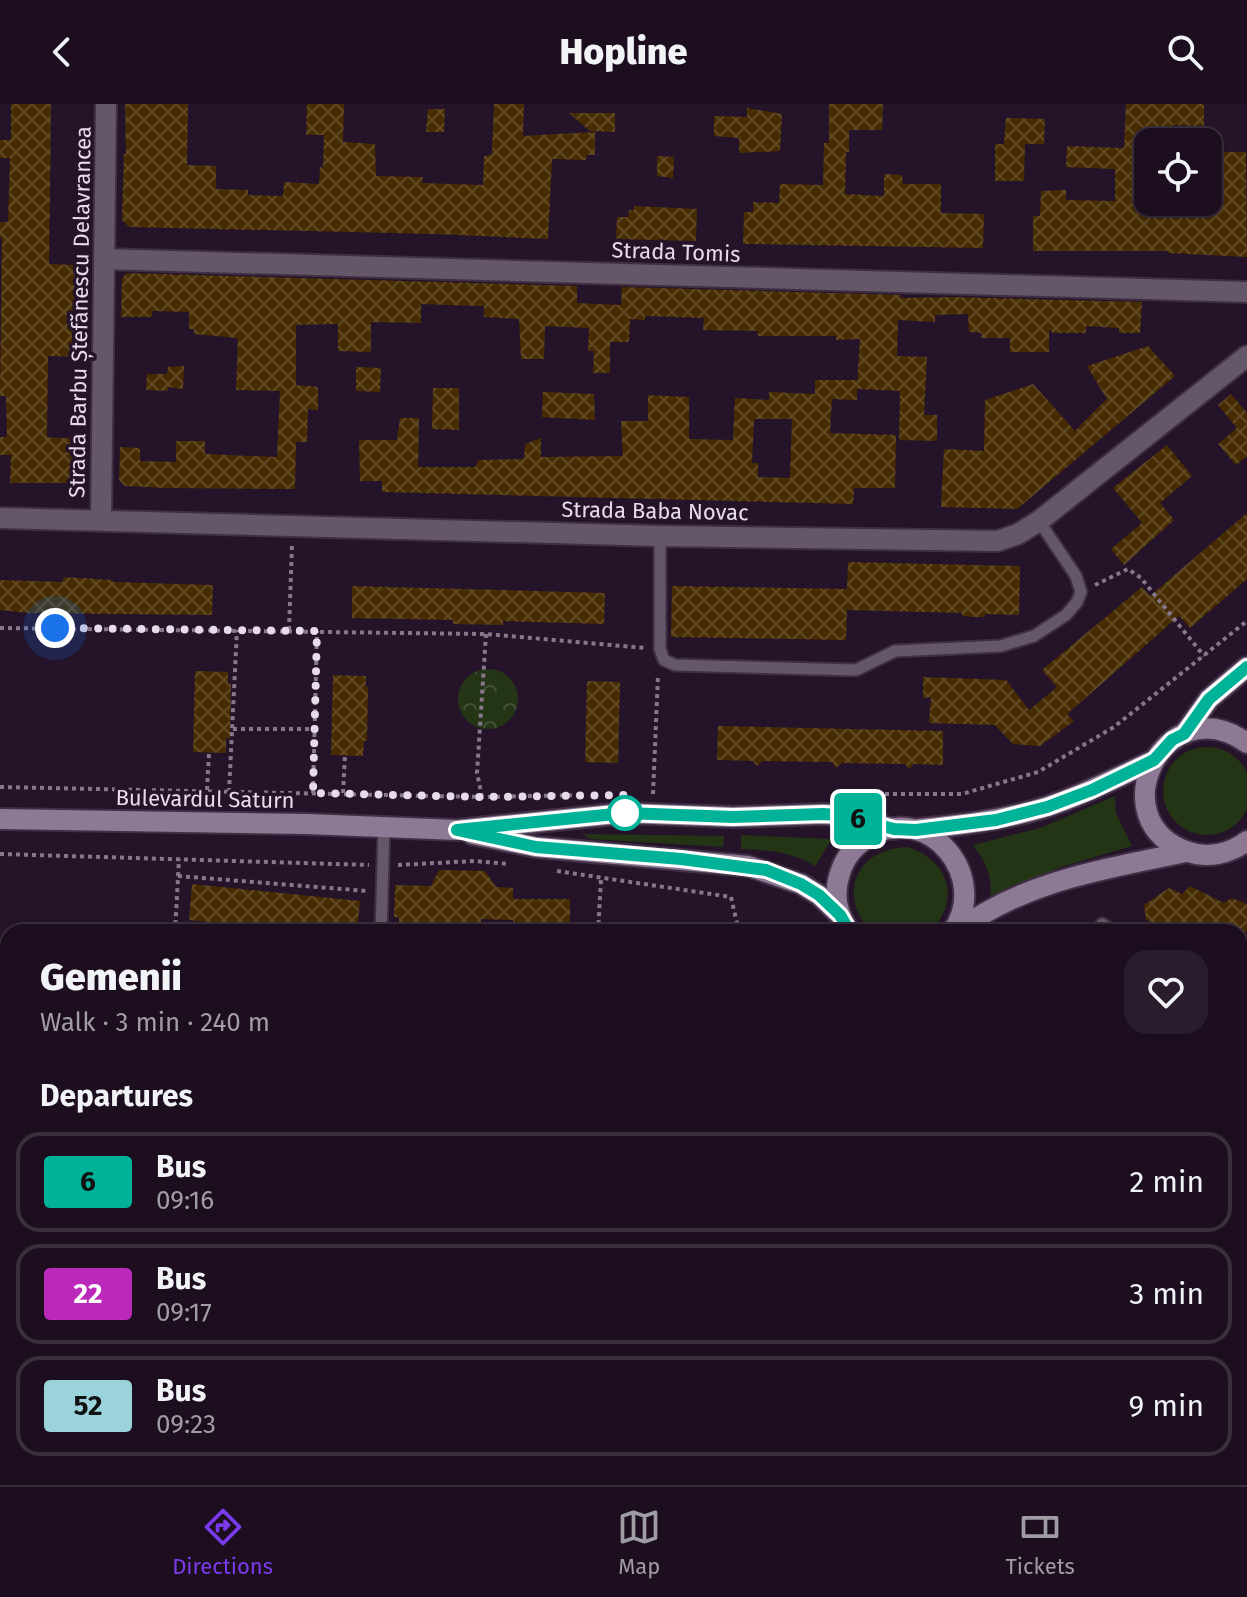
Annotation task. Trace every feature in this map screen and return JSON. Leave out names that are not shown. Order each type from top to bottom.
[{"type":"main road","name":"Bulevardul Saturn","points":[[0,819],[457,830],[625,813],[733,817],[823,814],[840,815],[894,829],[916,830],[980,823],[1047,807],[1092,790],[1154,760],[1172,740],[1184,734],[1209,699],[1247,667]]},
{"type":"main road","points":[[1184,734],[1195,730],[1218,730],[1247,743]]},
{"type":"main road","points":[[1154,760],[1145,783],[1146,808],[1165,839],[1186,852]]},
{"type":"main road","points":[[845,924],[836,899],[837,882],[850,852],[877,832],[894,829]]},
{"type":"main road","name":"Bulevardul Saturn","points":[[457,830],[536,847],[748,866],[801,884],[819,895],[845,924]]},
{"type":"main road","points":[[916,830],[939,841],[959,865],[965,896],[957,924]]},
{"type":"main road","points":[[966,924],[1008,900],[1065,877],[1186,852],[1208,855],[1241,849]]},
{"type":"street","name":"Strada Barbu Ștefănescu Delavrancea","points":[[101,520],[106,104]]},
{"type":"street","name":"Strada Tomis","points":[[104,259],[1247,292]]},
{"type":"street","name":"Strada Baba Novac","points":[[0,518],[660,536],[998,541],[1018,534],[1039,521],[1247,356]]},
{"type":"lane","points":[[660,536],[660,649],[664,660],[675,665],[856,670],[895,651],[1001,646],[1034,636],[1066,615],[1081,592],[1076,576],[1039,521]]},
{"type":"lane","points":[[381,924],[384,827]]},
{"type":"path","points":[[289,630],[293,526]]},
{"type":"path","points":[[1081,592],[1128,569],[1141,578],[1204,656]]},
{"type":"path","points":[[840,794],[962,794],[1038,772],[1114,727],[1247,621]]},
{"type":"path","points":[[0,628],[486,634],[660,649],[653,794],[666,794]]},
{"type":"path","points":[[229,792],[237,630]]},
{"type":"path","points":[[313,793],[317,631]]},
{"type":"path","points":[[482,797],[477,773],[486,634]]},
{"type":"path","points":[[233,729],[315,729]]},
{"type":"path","points":[[207,791],[209,753]]},
{"type":"path","points":[[343,794],[345,755]]},
{"type":"path","points":[[0,787],[482,797],[592,795]]},
{"type":"path","points":[[175,924],[179,859]]},
{"type":"path","points":[[178,876],[383,892]]},
{"type":"path","points":[[598,924],[601,879]]},
{"type":"green space","points":[[488,669],[499,671],[509,678],[516,688],[516,710],[509,720],[499,727],[488,729],[477,727],[467,720],[460,710],[458,699],[460,688],[467,678],[477,671]]},
{"type":"green space","points":[[1207,747],[1224,751],[1238,760],[1247,774],[1247,808],[1238,822],[1224,831],[1207,835],[1190,831],[1176,822],[1167,808],[1163,791],[1167,774],[1176,760],[1190,751]]},
{"type":"green space","points":[[1115,796],[1116,813],[1132,846],[1058,868],[990,899],[988,870],[973,845],[1040,828]]},
{"type":"green space","points":[[583,834],[724,836],[723,847],[590,839]]},
{"type":"green space","points":[[741,835],[832,839],[815,866],[780,853],[741,849]]},
{"type":"green space","points":[[908,847],[922,853],[942,872],[948,895],[946,907],[937,924],[865,924],[860,917],[855,903],[857,876],[876,855],[890,849]]},
{"type":"building","points":[[11,104],[51,104],[49,264],[77,265],[81,357],[48,356],[47,437],[75,439],[76,450],[80,450],[78,483],[10,483],[11,455],[0,455],[0,437],[7,437],[6,396],[0,396],[0,222],[8,222],[10,158],[0,158],[0,140],[11,140]]},
{"type":"building","points":[[125,104],[188,104],[187,165],[216,166],[216,189],[248,190],[248,195],[283,196],[284,182],[319,184],[324,135],[306,135],[307,104],[344,104],[343,142],[375,144],[376,176],[423,177],[422,183],[483,185],[484,156],[492,152],[494,104],[524,104],[523,136],[595,132],[595,155],[586,155],[586,160],[552,159],[548,239],[129,227],[122,220]]},
{"type":"building","points":[[829,104],[883,104],[882,130],[849,130],[845,194],[884,196],[884,174],[902,175],[903,184],[941,184],[941,213],[984,214],[983,248],[743,244],[744,212],[753,212],[753,202],[779,203],[780,184],[823,185],[824,143],[829,143]]},
{"type":"building","points":[[1126,104],[1204,104],[1204,126],[1134,128],[1134,216],[1222,216],[1223,152],[1246,152],[1247,257],[1168,251],[1033,251],[1033,216],[1040,216],[1041,191],[1066,190],[1066,200],[1115,201],[1115,169],[1066,167],[1067,146],[1124,148]]},
{"type":"building","points":[[747,108],[782,114],[780,151],[739,153],[739,138],[714,136],[714,116],[747,117]]},
{"type":"building","points":[[428,109],[445,109],[444,132],[426,132]]},
{"type":"building","points":[[569,113],[615,113],[615,132],[590,131]]},
{"type":"building","points":[[1006,118],[1045,119],[1044,144],[1025,144],[1024,181],[995,181],[995,144],[1004,144]]},
{"type":"building","points":[[657,156],[674,157],[673,178],[657,176]]},
{"type":"building","points":[[634,206],[697,209],[696,241],[616,239],[617,217],[628,217],[629,210],[634,210]]},
{"type":"building","points":[[126,273],[577,286],[577,303],[621,305],[622,287],[901,295],[901,298],[1142,302],[1140,333],[1119,333],[1119,328],[1086,326],[1086,333],[1053,333],[1049,329],[1049,352],[1010,352],[1010,338],[981,338],[982,333],[969,332],[968,314],[935,315],[935,322],[898,320],[897,356],[927,357],[924,415],[937,415],[937,441],[899,440],[900,391],[857,389],[857,400],[832,399],[830,433],[896,435],[895,488],[854,488],[853,504],[382,492],[382,481],[360,481],[359,440],[397,440],[400,418],[419,418],[418,467],[475,467],[479,460],[524,459],[525,444],[541,438],[541,457],[623,456],[621,421],[648,421],[648,395],[689,397],[689,439],[733,440],[735,398],[769,400],[769,392],[815,394],[815,380],[857,380],[857,385],[860,339],[758,336],[758,331],[703,330],[704,318],[645,316],[645,320],[630,319],[629,342],[610,342],[610,373],[593,373],[594,351],[588,351],[589,328],[545,326],[544,359],[521,359],[519,319],[484,317],[484,306],[421,304],[421,323],[371,322],[371,352],[338,351],[338,324],[296,325],[296,385],[318,387],[318,410],[308,409],[307,442],[296,442],[295,489],[125,486],[119,480],[120,447],[140,448],[140,461],[176,462],[176,441],[205,441],[205,454],[277,457],[280,391],[236,390],[238,338],[194,334],[194,329],[189,329],[189,312],[152,311],[152,317],[121,317],[122,279]],"holes":[[[754,419],[792,419],[790,478],[758,477],[758,463],[752,463]]]},
{"type":"building","points":[[1148,346],[1175,376],[1017,509],[941,507],[944,449],[984,451],[985,400],[1033,384],[1075,431],[1107,399],[1087,366]]},
{"type":"building","points":[[184,366],[183,389],[168,387],[168,391],[146,390],[147,374],[167,374],[168,367]]},
{"type":"building","points":[[356,367],[381,368],[380,392],[356,391]]},
{"type":"building","points":[[433,388],[459,388],[459,430],[432,429]]},
{"type":"building","points":[[543,392],[594,394],[595,420],[542,417]]},
{"type":"building","points":[[1231,394],[1247,413],[1247,456],[1236,465],[1218,444],[1237,428],[1218,405]]},
{"type":"building","points":[[1167,445],[1192,476],[1160,503],[1174,520],[1124,565],[1111,549],[1142,523],[1113,488]]},
{"type":"building","points":[[1247,513],[1247,579],[1190,628],[1179,616],[1067,714],[1074,721],[1040,746],[1013,744],[995,725],[929,723],[931,697],[923,698],[923,677],[1006,680],[1029,710],[1057,687],[1042,670],[1142,587],[1150,596]]},
{"type":"building","points":[[848,562],[1020,566],[1019,615],[985,614],[985,617],[973,617],[962,616],[962,613],[847,610],[846,640],[671,637],[672,586],[847,589]]},
{"type":"building","points":[[63,577],[213,585],[212,615],[0,610],[0,580],[63,582]]},
{"type":"building","points":[[352,586],[605,593],[604,624],[503,621],[503,625],[453,624],[453,620],[352,618]]},
{"type":"building","points":[[195,671],[228,672],[228,684],[231,684],[230,738],[226,738],[226,753],[193,752]]},
{"type":"building","points":[[333,675],[366,676],[367,741],[364,741],[363,756],[331,755]]},
{"type":"building","points":[[587,681],[620,682],[618,763],[585,762]]},
{"type":"building","points":[[718,726],[943,731],[943,765],[914,764],[909,769],[905,764],[842,763],[836,768],[832,762],[763,761],[757,766],[753,761],[717,760]]},
{"type":"building","points":[[439,870],[485,871],[496,887],[513,888],[513,899],[570,899],[570,924],[513,924],[513,920],[481,919],[481,924],[399,924],[399,917],[394,917],[395,885],[431,886]]},
{"type":"building","points":[[192,884],[360,901],[358,924],[230,924],[189,920]]},
{"type":"building","points":[[1190,886],[1224,903],[1232,898],[1247,904],[1247,924],[1155,924],[1146,920],[1144,905],[1169,888],[1182,894]]},
{"type":"bus line","name":"6","points":[[844,924],[840,915],[819,895],[766,870],[681,859],[536,847],[457,830],[625,813],[733,817],[823,814],[840,815],[894,829],[916,830],[996,820],[1047,807],[1092,790],[1154,760],[1172,740],[1184,734],[1209,699],[1247,667]]},
{"type":"route","points":[[55,628],[317,631],[313,793],[482,797],[624,795],[625,813]]}]
